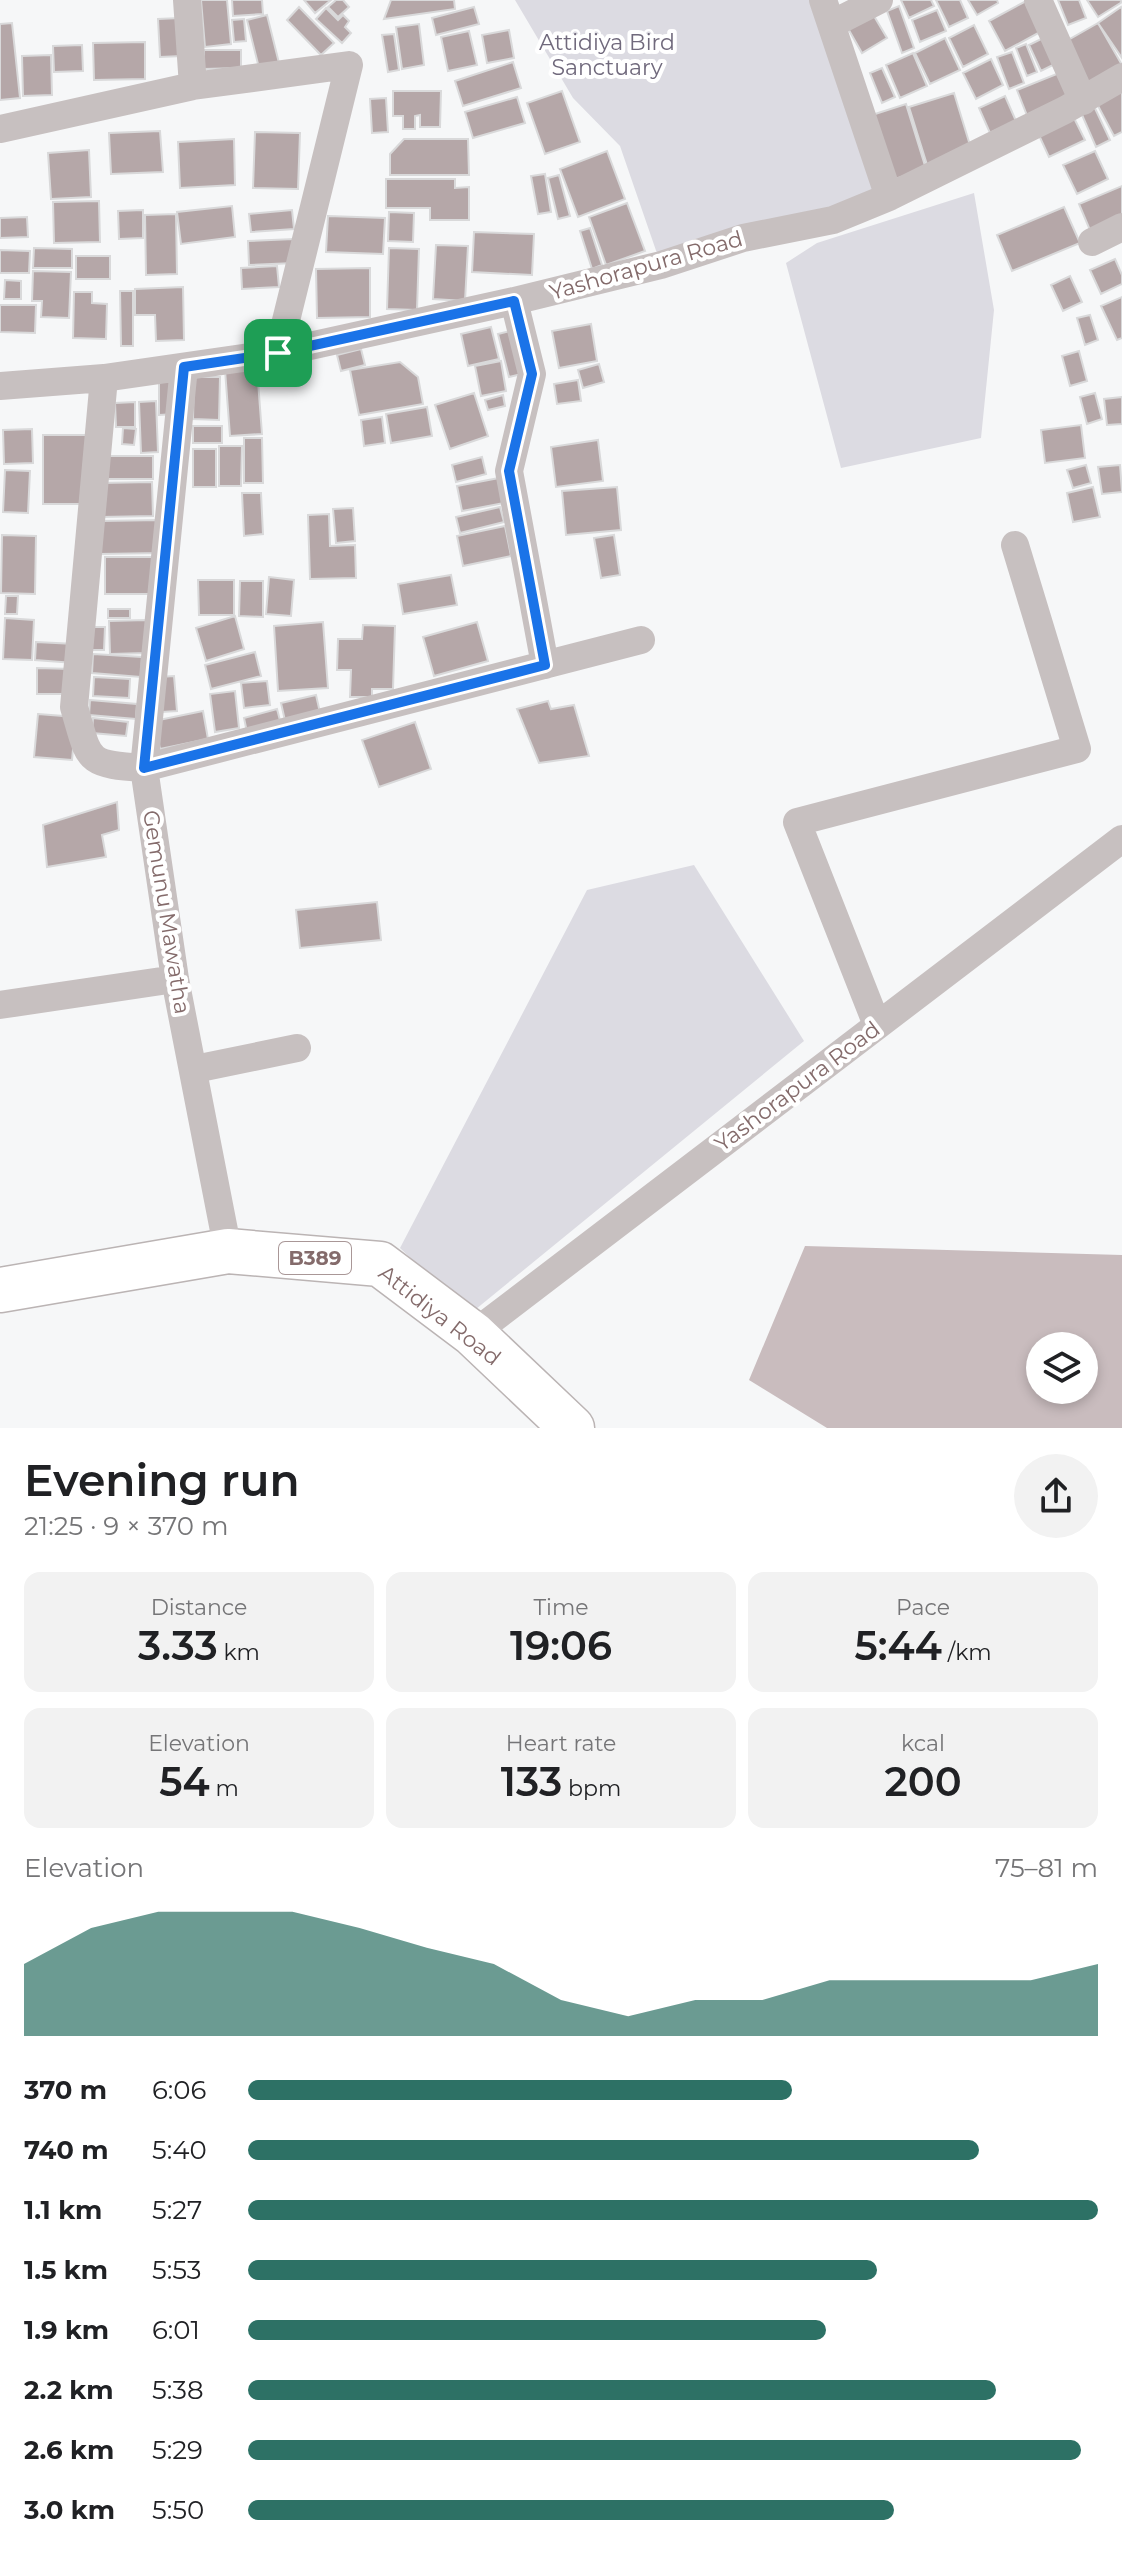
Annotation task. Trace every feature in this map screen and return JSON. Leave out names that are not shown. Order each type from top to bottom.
[{"type":"main road","name":"Attidiya Road","points":[[0,1290],[228,1251],[380,1264],[473,1334],[572,1428]]},
{"type":"street","points":[[187,0],[193,86]]},
{"type":"street","points":[[879,0],[827,12],[889,197]]},
{"type":"street","points":[[1038,0],[1083,101]]},
{"type":"street","points":[[0,129],[193,86],[349,65],[278,353]]},
{"type":"street","name":"Yashorapura Road","points":[[0,386],[104,378],[278,353],[514,301],[661,265],[743,238],[833,220],[889,197],[1083,101],[1122,77]]},
{"type":"street","points":[[1092,242],[1122,227]]},
{"type":"street","points":[[514,301],[532,374],[509,471],[545,665]]},
{"type":"street","name":"Gemunu Mawatha","points":[[184,367],[144,768],[175,979],[195,1069],[228,1251]]},
{"type":"street","points":[[104,378],[74,707],[88,754],[102,765],[144,768],[641,640]]},
{"type":"street","points":[[877,1025],[797,822],[1077,749],[1015,545]]},
{"type":"street","name":"Yashorapura Road","points":[[473,1334],[1122,839]]},
{"type":"street","points":[[0,1005],[175,979]]},
{"type":"street","points":[[195,1069],[297,1048]]},
{"type":"green space","name":"Attidiya Bird Sanctuary","points":[[515,0],[823,0],[889,197],[661,265],[620,146],[573,98]]},
{"type":"green space","points":[[974,193],[994,310],[981,438],[841,468],[786,263],[817,243]]},
{"type":"green space","points":[[694,865],[804,1041],[465,1318],[453,1299],[400,1248],[587,890]]},
{"type":"shaded area","points":[[805,1246],[1122,1255],[1122,1428],[827,1428],[749,1380]]},
{"type":"building","points":[[201,0],[227,0],[231,44],[205,47]]},
{"type":"building","points":[[232,0],[262,0],[263,14],[233,16]]},
{"type":"building","points":[[304,0],[331,0],[315,13]]},
{"type":"building","points":[[336,0],[343,0],[349,7],[338,17],[328,7]]},
{"type":"building","points":[[391,0],[454,0],[455,9],[384,19]]},
{"type":"building","points":[[901,0],[931,0],[934,6],[909,18]]},
{"type":"building","points":[[936,0],[960,0],[968,18],[949,27]]},
{"type":"building","points":[[968,0],[997,0],[998,3],[977,15]]},
{"type":"building","points":[[1058,0],[1079,0],[1086,18],[1068,25]]},
{"type":"building","points":[[1087,0],[1120,0],[1122,2],[1098,17]]},
{"type":"building","points":[[1026,1],[1042,31],[1005,51],[989,21]]},
{"type":"building","points":[[899,6],[914,48],[902,53],[887,11]]},
{"type":"building","points":[[299,7],[334,43],[321,55],[287,20]]},
{"type":"building","points":[[474,7],[479,24],[436,35],[432,18]]},
{"type":"building","points":[[326,8],[338,20],[343,15],[349,21],[345,27],[351,33],[342,43],[316,19]]},
{"type":"building","points":[[1122,9],[1122,58],[1098,23]]},
{"type":"building","points":[[937,10],[946,31],[920,42],[912,20]]},
{"type":"building","points":[[871,11],[887,38],[862,53],[846,25]]},
{"type":"building","points":[[267,15],[279,63],[259,68],[247,20]]},
{"type":"building","points":[[180,18],[182,56],[160,57],[158,19]]},
{"type":"building","points":[[244,19],[246,41],[234,42],[232,20]]},
{"type":"building","points":[[12,23],[20,98],[0,100],[0,24]]},
{"type":"building","points":[[1098,23],[1122,65],[1088,88],[1063,43]]},
{"type":"building","points":[[419,24],[424,65],[402,69],[396,27]]},
{"type":"building","points":[[974,25],[988,54],[963,67],[949,38]]},
{"type":"building","points":[[509,30],[514,58],[487,63],[482,35]]},
{"type":"building","points":[[469,31],[477,65],[448,71],[441,37]]},
{"type":"building","points":[[394,34],[399,70],[388,72],[382,35]]},
{"type":"building","points":[[1045,37],[1057,63],[1041,71],[1029,45]]},
{"type":"building","points":[[945,38],[960,70],[930,84],[915,53]]},
{"type":"building","points":[[145,42],[145,79],[94,80],[93,43]]},
{"type":"building","points":[[1026,44],[1037,72],[1027,76],[1016,48]]},
{"type":"building","points":[[82,45],[83,71],[54,72],[53,46]]},
{"type":"building","points":[[204,50],[241,50],[241,68],[204,69]]},
{"type":"building","points":[[1012,52],[1024,83],[1009,89],[997,57]]},
{"type":"building","points":[[913,53],[927,86],[900,98],[886,65]]},
{"type":"building","points":[[51,55],[52,95],[23,96],[22,56]]},
{"type":"building","points":[[991,59],[1003,85],[976,99],[963,73]]},
{"type":"building","points":[[513,62],[521,88],[463,106],[455,81]]},
{"type":"building","points":[[882,68],[895,97],[882,103],[870,73]]},
{"type":"building","points":[[1059,73],[1069,101],[1028,118],[1017,90]]},
{"type":"building","points":[[1122,88],[1122,132],[1114,136],[1096,102]]},
{"type":"building","points":[[393,91],[441,91],[440,127],[420,127],[420,115],[415,116],[415,129],[403,129],[403,116],[393,116]]},
{"type":"building","points":[[562,91],[580,142],[545,154],[527,103]]},
{"type":"building","points":[[954,93],[973,155],[928,168],[909,107]]},
{"type":"building","points":[[1005,96],[1016,121],[990,133],[979,108]]},
{"type":"building","points":[[517,97],[525,123],[473,138],[465,112]]},
{"type":"building","points":[[386,98],[388,132],[372,133],[370,99]]},
{"type":"building","points":[[1092,102],[1110,140],[1096,147],[1079,108]]},
{"type":"building","points":[[906,104],[926,169],[889,181],[869,116]]},
{"type":"building","points":[[1072,114],[1085,140],[1049,157],[1037,131]]},
{"type":"building","points":[[160,131],[163,172],[111,174],[109,133]]},
{"type":"building","points":[[255,132],[300,133],[298,189],[253,188]]},
{"type":"building","points":[[234,139],[235,185],[180,188],[178,142]]},
{"type":"building","points":[[404,139],[468,139],[469,175],[390,175],[390,154]]},
{"type":"building","points":[[89,150],[91,197],[51,199],[48,153]]},
{"type":"building","points":[[607,151],[625,199],[578,217],[560,169]]},
{"type":"building","points":[[1095,151],[1108,179],[1077,194],[1063,165]]},
{"type":"building","points":[[545,174],[551,212],[538,214],[531,176]]},
{"type":"building","points":[[559,175],[570,216],[558,219],[548,178]]},
{"type":"building","points":[[386,179],[455,179],[455,188],[469,187],[469,220],[430,220],[430,208],[386,208]]},
{"type":"building","points":[[1122,186],[1122,222],[1092,235],[1079,204]]},
{"type":"building","points":[[99,201],[100,242],[54,243],[53,202]]},
{"type":"building","points":[[627,203],[645,251],[606,265],[589,217]]},
{"type":"building","points":[[232,206],[235,237],[181,244],[177,212]]},
{"type":"building","points":[[1064,207],[1080,243],[1012,271],[997,235]]},
{"type":"building","points":[[143,210],[143,238],[119,239],[118,211]]},
{"type":"building","points":[[292,210],[294,229],[251,232],[249,214]]},
{"type":"building","points":[[389,212],[414,213],[413,242],[388,241]]},
{"type":"building","points":[[176,214],[177,274],[146,275],[145,215]]},
{"type":"building","points":[[328,216],[385,218],[383,254],[326,252]]},
{"type":"building","points":[[27,217],[28,237],[0,238],[0,218]]},
{"type":"building","points":[[590,228],[602,265],[592,269],[580,231]]},
{"type":"building","points":[[474,232],[534,234],[532,275],[472,272]]},
{"type":"building","points":[[294,239],[295,263],[249,265],[248,241]]},
{"type":"building","points":[[436,245],[468,246],[465,301],[433,299]]},
{"type":"building","points":[[34,248],[72,249],[72,268],[33,268]]},
{"type":"building","points":[[389,248],[419,249],[417,310],[387,309]]},
{"type":"building","points":[[0,250],[30,251],[29,273],[0,273]]},
{"type":"building","points":[[76,256],[110,256],[110,279],[76,279]]},
{"type":"building","points":[[1115,259],[1122,275],[1122,284],[1101,294],[1090,270]]},
{"type":"building","points":[[277,266],[279,287],[242,289],[241,268]]},
{"type":"building","points":[[370,268],[370,317],[317,318],[316,269]]},
{"type":"building","points":[[33,271],[71,272],[69,318],[41,317],[42,301],[32,301]]},
{"type":"building","points":[[1070,276],[1082,302],[1063,311],[1051,285]]},
{"type":"building","points":[[5,280],[21,281],[21,299],[4,299]]},
{"type":"building","points":[[183,287],[184,340],[156,341],[155,315],[135,315],[135,289]]},
{"type":"building","points":[[120,291],[133,291],[133,346],[121,346]]},
{"type":"building","points":[[74,292],[92,292],[92,303],[107,304],[106,339],[73,338]]},
{"type":"building","points":[[1122,297],[1122,338],[1117,340],[1101,306]]},
{"type":"building","points":[[0,305],[36,305],[35,333],[0,332]]},
{"type":"building","points":[[1090,315],[1098,340],[1085,345],[1077,318]]},
{"type":"building","points":[[591,324],[597,361],[559,368],[552,331]]},
{"type":"building","points":[[491,327],[499,359],[468,366],[461,334]]},
{"type":"building","points":[[514,330],[526,373],[509,377],[498,334]]},
{"type":"building","points":[[361,349],[365,365],[341,371],[337,355]]},
{"type":"building","points":[[1079,351],[1087,381],[1070,386],[1062,356]]},
{"type":"building","points":[[501,361],[506,391],[481,396],[475,366]]},
{"type":"building","points":[[400,362],[418,377],[423,404],[359,415],[350,370]]},
{"type":"building","points":[[599,364],[604,382],[583,388],[578,370]]},
{"type":"building","points":[[257,368],[262,434],[230,436],[225,370]]},
{"type":"building","points":[[194,377],[220,377],[219,420],[193,419]]},
{"type":"building","points":[[159,380],[177,380],[176,414],[159,415]]},
{"type":"building","points":[[578,380],[581,401],[557,404],[554,384]]},
{"type":"building","points":[[474,393],[488,436],[450,449],[435,405]]},
{"type":"building","points":[[1095,393],[1102,419],[1087,424],[1080,397]]},
{"type":"building","points":[[503,395],[505,406],[488,410],[485,400]]},
{"type":"building","points":[[1122,397],[1122,424],[1107,425],[1104,399]]},
{"type":"building","points":[[156,401],[158,452],[141,453],[139,402]]},
{"type":"building","points":[[135,402],[135,427],[116,427],[115,403]]},
{"type":"building","points":[[427,407],[432,436],[391,443],[386,414]]},
{"type":"building","points":[[382,417],[385,443],[364,446],[361,420]]},
{"type":"building","points":[[1081,425],[1085,458],[1045,463],[1041,430]]},
{"type":"building","points":[[193,426],[222,426],[222,443],[193,443]]},
{"type":"building","points":[[123,428],[136,429],[134,445],[122,444]]},
{"type":"building","points":[[32,429],[33,463],[4,464],[3,430]]},
{"type":"building","points":[[43,435],[89,435],[89,504],[43,504]]},
{"type":"building","points":[[244,438],[262,438],[263,483],[244,483]]},
{"type":"building","points":[[598,440],[603,481],[556,487],[551,447]]},
{"type":"building","points":[[219,446],[242,446],[241,486],[219,486]]},
{"type":"building","points":[[193,449],[216,449],[216,487],[193,487]]},
{"type":"building","points":[[103,456],[153,456],[153,479],[103,479]]},
{"type":"building","points":[[482,457],[486,474],[456,482],[452,465]]},
{"type":"building","points":[[1086,465],[1091,483],[1073,488],[1067,470]]},
{"type":"building","points":[[1120,465],[1122,492],[1102,494],[1098,467]]},
{"type":"building","points":[[5,470],[30,471],[28,513],[3,512]]},
{"type":"building","points":[[499,478],[504,503],[462,511],[457,486]]},
{"type":"building","points":[[152,482],[153,516],[101,517],[100,483]]},
{"type":"building","points":[[617,487],[621,530],[566,535],[562,491]]},
{"type":"building","points":[[1093,487],[1100,517],[1073,522],[1067,493]]},
{"type":"building","points":[[242,493],[261,493],[263,534],[244,536]]},
{"type":"building","points":[[500,507],[504,522],[460,533],[456,517]]},
{"type":"building","points":[[353,508],[355,541],[336,543],[333,509]]},
{"type":"building","points":[[329,514],[330,546],[355,545],[356,578],[310,579],[308,515]]},
{"type":"building","points":[[161,520],[161,553],[100,554],[100,521]]},
{"type":"building","points":[[505,526],[511,556],[463,566],[457,536]]},
{"type":"building","points":[[2,535],[36,536],[35,594],[1,593]]},
{"type":"building","points":[[614,535],[620,575],[601,578],[594,538]]},
{"type":"building","points":[[105,557],[161,557],[154,594],[105,594]]},
{"type":"building","points":[[451,575],[457,605],[403,614],[398,584]]},
{"type":"building","points":[[269,577],[294,580],[291,616],[266,614]]},
{"type":"building","points":[[198,580],[234,580],[234,615],[199,615]]},
{"type":"building","points":[[240,581],[263,581],[263,617],[239,616]]},
{"type":"building","points":[[6,596],[18,596],[17,614],[5,614]]},
{"type":"building","points":[[108,609],[130,609],[130,618],[108,618]]},
{"type":"building","points":[[235,616],[244,649],[206,661],[196,628]]},
{"type":"building","points":[[5,618],[34,620],[32,660],[3,659]]},
{"type":"building","points":[[147,620],[147,653],[110,654],[109,621]]},
{"type":"building","points":[[323,622],[328,688],[278,691],[274,626]]},
{"type":"building","points":[[477,622],[488,661],[434,676],[423,637]]},
{"type":"building","points":[[363,625],[395,626],[393,689],[372,689],[372,697],[350,697],[351,670],[337,670],[338,639],[362,639]]},
{"type":"building","points":[[90,627],[105,627],[104,650],[89,650]]},
{"type":"building","points":[[36,642],[75,644],[74,663],[35,660]]},
{"type":"building","points":[[255,652],[261,676],[211,689],[205,665]]},
{"type":"building","points":[[93,654],[142,657],[141,677],[92,673]]},
{"type":"building","points":[[37,668],[72,669],[71,694],[37,694]]},
{"type":"building","points":[[174,676],[177,711],[162,712],[159,677]]},
{"type":"building","points":[[94,677],[130,679],[129,698],[93,696]]},
{"type":"building","points":[[267,681],[270,705],[244,708],[241,683]]},
{"type":"building","points":[[235,691],[239,728],[215,732],[210,694]]},
{"type":"building","points":[[316,695],[321,717],[286,725],[281,703]]},
{"type":"building","points":[[90,700],[137,704],[136,719],[89,715]]},
{"type":"building","points":[[548,701],[551,709],[574,705],[589,756],[539,763],[517,709]]},
{"type":"building","points":[[277,709],[282,728],[248,737],[244,718]]},
{"type":"building","points":[[203,711],[208,739],[160,749],[154,721]]},
{"type":"building","points":[[38,714],[76,717],[72,760],[34,757]]},
{"type":"building","points":[[93,718],[128,722],[126,736],[92,733]]},
{"type":"building","points":[[415,722],[431,769],[379,787],[362,740]]},
{"type":"building","points":[[117,802],[119,830],[102,835],[106,857],[47,867],[43,825]]},
{"type":"building","points":[[377,902],[381,940],[300,948],[296,910]]},
{"type":"route","points":[[514,301],[532,374],[509,471],[545,665],[144,768],[184,367],[278,353],[514,301]]}]
